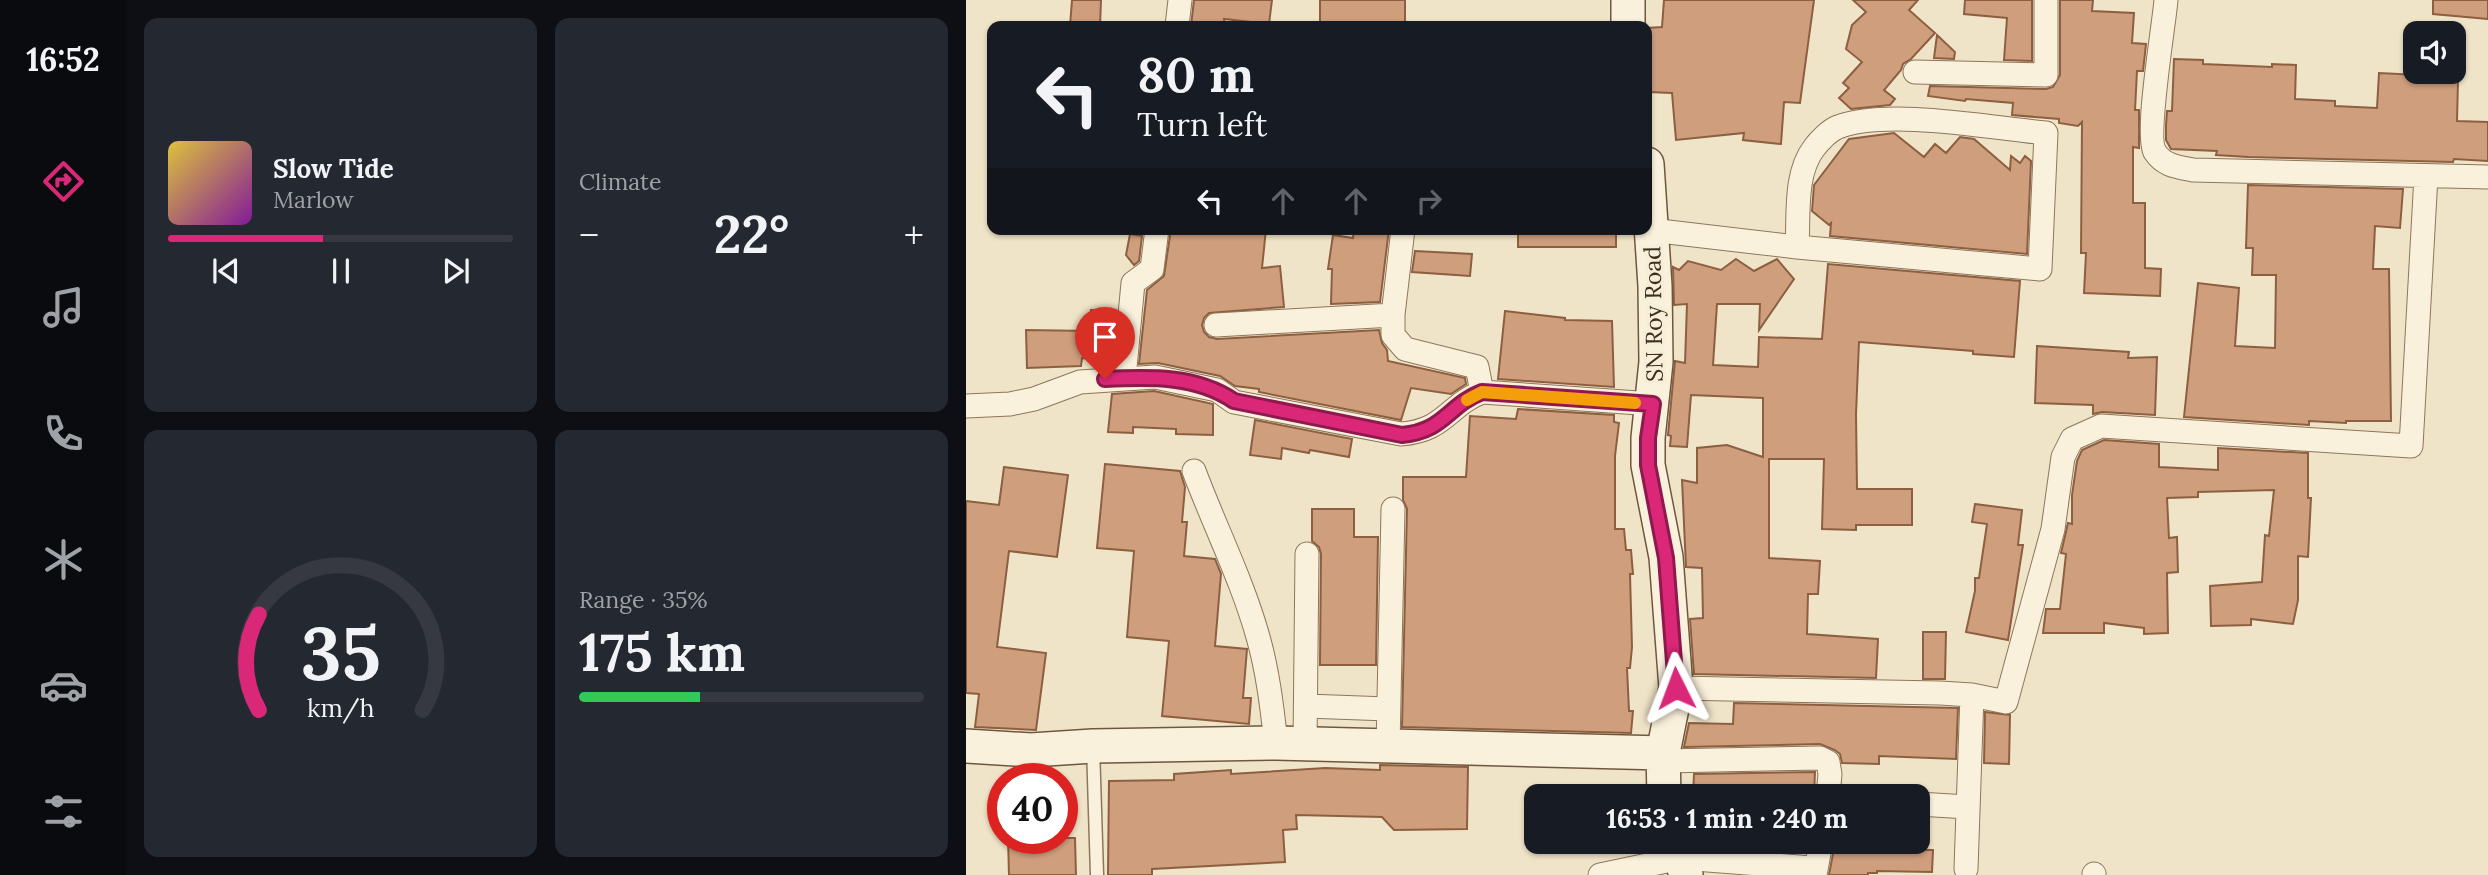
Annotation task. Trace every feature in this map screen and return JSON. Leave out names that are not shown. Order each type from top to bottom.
[{"type":"street","points":[[1178,21],[1180,0]]},
{"type":"street","points":[[1628,0],[1628,21]]},
{"type":"street","points":[[1914,72],[2046,75],[2046,0]]},
{"type":"street","points":[[2166,0],[2152,126],[2154,151],[2168,165],[2193,170],[2488,177]]},
{"type":"street","points":[[1652,230],[1797,247],[2040,269],[2046,133],[1890,119],[1856,122],[1835,128],[1813,148],[1801,177],[1797,247]]},
{"type":"street","points":[[1676,688],[1972,695],[2006,702],[2053,529],[2063,457],[2072,439],[2101,426],[2411,446],[2426,176]]},
{"type":"street","points":[[1124,378],[1133,283],[1152,270],[1156,235]]},
{"type":"street","points":[[1402,235],[1393,335],[1405,349],[1477,367],[1482,392]]},
{"type":"street","name":"SN Roy Road","points":[[1651,235],[1656,362],[1648,465],[1666,558],[1676,688],[1663,757],[1664,784]]},
{"type":"street","points":[[1216,324],[1393,315]]},
{"type":"street","points":[[966,407],[1010,404],[1034,399],[1080,382],[1154,377],[1217,390],[1234,401],[1402,435],[1433,427],[1469,397],[1482,392],[1653,404]]},
{"type":"street","points":[[1194,471],[1213,523],[1240,583],[1259,638],[1270,688],[1291,743]]},
{"type":"street","points":[[1388,746],[1393,509]]},
{"type":"street","points":[[1291,743],[1306,706],[1307,554]]},
{"type":"street","points":[[1966,869],[1972,695]]},
{"type":"street","points":[[1306,706],[1388,709]]},
{"type":"street","points":[[966,746],[1031,750],[1093,746],[1291,743],[1663,757],[1820,758],[1828,762],[1829,784]]},
{"type":"street","points":[[1930,805],[1968,807]]},
{"type":"street","points":[[1815,875],[1819,854]]},
{"type":"street","points":[[1600,875],[1681,858],[1809,868],[1815,875]]},
{"type":"lane","points":[[1093,746],[1097,875]]},
{"type":"building","points":[[1072,0],[1101,0],[1100,21],[1070,21]]},
{"type":"building","points":[[1194,0],[1272,0],[1269,21],[1192,21]]},
{"type":"building","points":[[1320,0],[1405,0],[1405,21],[1320,21]]},
{"type":"building","points":[[1664,0],[1814,0],[1800,103],[1784,102],[1781,144],[1743,140],[1744,133],[1676,140],[1672,93],[1652,92],[1652,28],[1662,27]]},
{"type":"building","points":[[1853,0],[1918,0],[1909,10],[1935,33],[1903,64],[1884,90],[1895,99],[1890,105],[1851,109],[1839,98],[1849,88],[1843,83],[1862,62],[1846,49],[1852,25],[1866,12]]},
{"type":"building","points":[[1965,0],[2032,0],[2032,61],[2004,60],[2007,18],[1964,14]]},
{"type":"building","points":[[2060,0],[2093,0],[2092,11],[2134,13],[2132,43],[2146,44],[2143,71],[2137,71],[2135,110],[2139,110],[2139,148],[2133,147],[2133,203],[2145,203],[2145,268],[2161,269],[2160,296],[2084,293],[2086,253],[2081,253],[2082,122],[2078,126],[2059,123],[2059,119],[2012,115],[2013,103],[1928,96],[1930,86],[2053,87],[2060,75]]},
{"type":"building","points":[[2433,0],[2488,0],[2488,19],[2433,14]]},
{"type":"building","points":[[1937,35],[1955,52],[1954,59],[1934,58]]},
{"type":"building","points":[[2174,59],[2203,60],[2203,64],[2272,67],[2272,64],[2296,65],[2295,99],[2335,101],[2335,106],[2377,108],[2379,73],[2403,74],[2403,84],[2458,84],[2457,121],[2488,122],[2488,161],[2248,157],[2216,155],[2217,151],[2171,149],[2166,140],[2166,125],[2167,111],[2172,111]]},
{"type":"building","points":[[1894,133],[1924,157],[1935,144],[1946,153],[1960,137],[1974,139],[2010,170],[2011,156],[2020,163],[2025,156],[2031,161],[2027,254],[1830,236],[1831,223],[1829,225],[1812,211],[1814,185],[1849,139]]},
{"type":"building","points":[[2248,185],[2403,189],[2400,228],[2375,226],[2373,269],[2389,269],[2391,421],[2309,421],[2309,425],[2184,417],[2198,283],[2239,288],[2235,346],[2275,348],[2276,275],[2252,275],[2253,248],[2246,248]]},
{"type":"building","points":[[1130,235],[1142,236],[1139,261],[1134,265],[1126,255]]},
{"type":"building","points":[[1170,235],[1265,235],[1262,268],[1280,266],[1284,307],[1209,313],[1202,325],[1209,337],[1217,339],[1379,330],[1387,350],[1388,361],[1465,378],[1466,384],[1451,394],[1411,388],[1401,420],[1259,392],[1259,389],[1235,386],[1220,376],[1158,363],[1139,364],[1147,290],[1164,276]]},
{"type":"building","points":[[1333,235],[1353,238],[1353,235],[1388,235],[1380,302],[1331,304],[1332,269],[1328,269]]},
{"type":"building","points":[[1518,235],[1616,235],[1616,247],[1518,247]]},
{"type":"building","points":[[1415,251],[1472,254],[1470,276],[1412,272]]},
{"type":"building","points":[[1736,259],[1754,271],[1777,259],[1794,279],[1759,330],[1760,304],[1717,304],[1713,365],[1758,367],[1759,337],[1822,339],[1828,264],[2020,281],[2014,357],[1859,342],[1857,489],[1912,489],[1912,525],[1856,525],[1856,530],[1822,529],[1824,459],[1769,459],[1769,558],[1820,561],[1818,594],[1808,594],[1807,634],[1878,639],[1876,678],[1694,674],[1690,619],[1703,618],[1702,568],[1686,567],[1682,480],[1697,483],[1697,448],[1727,445],[1763,457],[1763,398],[1691,395],[1687,447],[1670,446],[1671,436],[1668,435],[1675,361],[1685,363],[1687,304],[1674,305],[1673,267],[1679,270],[1688,261],[1721,270]]},
{"type":"building","points":[[1091,310],[1116,311],[1112,361],[1082,358],[1081,366],[1027,368],[1026,330],[1090,331]]},
{"type":"building","points":[[1505,311],[1565,320],[1612,321],[1614,387],[1498,379]]},
{"type":"building","points":[[2037,346],[2129,352],[2128,358],[2157,357],[2155,415],[2102,412],[2093,414],[2093,405],[2035,403]]},
{"type":"building","points":[[1154,391],[1213,404],[1213,435],[1176,434],[1176,429],[1133,427],[1133,433],[1108,432],[1112,394]]},
{"type":"building","points":[[1518,409],[1614,415],[1614,422],[1619,423],[1615,456],[1615,529],[1624,529],[1626,550],[1631,550],[1633,574],[1630,574],[1632,647],[1630,668],[1627,668],[1629,711],[1633,711],[1631,733],[1402,727],[1407,509],[1403,500],[1403,477],[1466,477],[1470,416],[1516,419]]},
{"type":"building","points":[[1255,420],[1352,439],[1349,457],[1282,448],[1281,459],[1250,455]]},
{"type":"building","points":[[2104,440],[2159,444],[2159,467],[2218,470],[2218,448],[2308,453],[2308,498],[2311,498],[2308,557],[2298,556],[2298,600],[2293,624],[2251,619],[2251,625],[2211,626],[2210,586],[2262,582],[2265,535],[2269,536],[2274,490],[2198,492],[2198,497],[2167,498],[2169,538],[2177,537],[2178,572],[2167,573],[2168,633],[2144,634],[2144,628],[2104,623],[2104,633],[2043,633],[2046,609],[2060,609],[2066,554],[2061,553],[2068,523],[2072,524],[2072,495],[2077,461],[2082,450]]},
{"type":"building","points":[[1105,464],[1180,471],[1185,487],[1182,522],[1187,522],[1184,556],[1215,559],[1221,574],[1215,646],[1247,649],[1243,698],[1251,698],[1249,724],[1162,716],[1169,641],[1127,637],[1134,551],[1097,548]]},
{"type":"building","points":[[1004,467],[1068,475],[1057,557],[1009,551],[997,647],[1046,653],[1036,730],[975,727],[979,694],[966,693],[966,501],[999,505]]},
{"type":"building","points":[[1975,504],[2022,510],[2018,545],[2023,545],[2008,640],[1966,632],[1975,591],[1975,578],[1979,578],[1987,524],[1972,522]]},
{"type":"building","points":[[1312,509],[1354,509],[1354,537],[1378,537],[1376,665],[1320,665],[1321,554],[1319,547],[1312,541]]},
{"type":"building","points":[[1923,632],[1946,632],[1945,679],[1923,679]]},
{"type":"building","points":[[1734,703],[1958,708],[1956,759],[1879,756],[1879,764],[1842,763],[1840,754],[1820,744],[1684,747],[1689,723],[1733,724]]},
{"type":"building","points":[[1985,712],[2010,715],[2009,764],[1984,763]]},
{"type":"building","points":[[1380,765],[1468,767],[1467,829],[1394,830],[1382,817],[1296,815],[1297,829],[1283,830],[1285,862],[1152,869],[1152,875],[1108,875],[1109,781],[1174,780],[1174,774],[1231,770],[1231,774],[1325,768],[1380,770]]},
{"type":"building","points":[[1815,772],[1814,784],[1694,784],[1694,774]]},
{"type":"building","points":[[1930,850],[1933,850],[1932,872],[1877,871],[1868,875],[1829,875],[1833,854],[1930,854]]},
{"type":"building","points":[[1008,854],[1075,854],[1076,875],[1009,875]]},
{"type":"slow traffic","points":[[1467,400],[1482,392],[1635,403]]},
{"type":"route","points":[[1105,379],[1154,377],[1173,380],[1217,390],[1234,401],[1402,435],[1433,427],[1469,397],[1482,392],[1653,404],[1648,438],[1648,465],[1666,558],[1676,688]]}]
